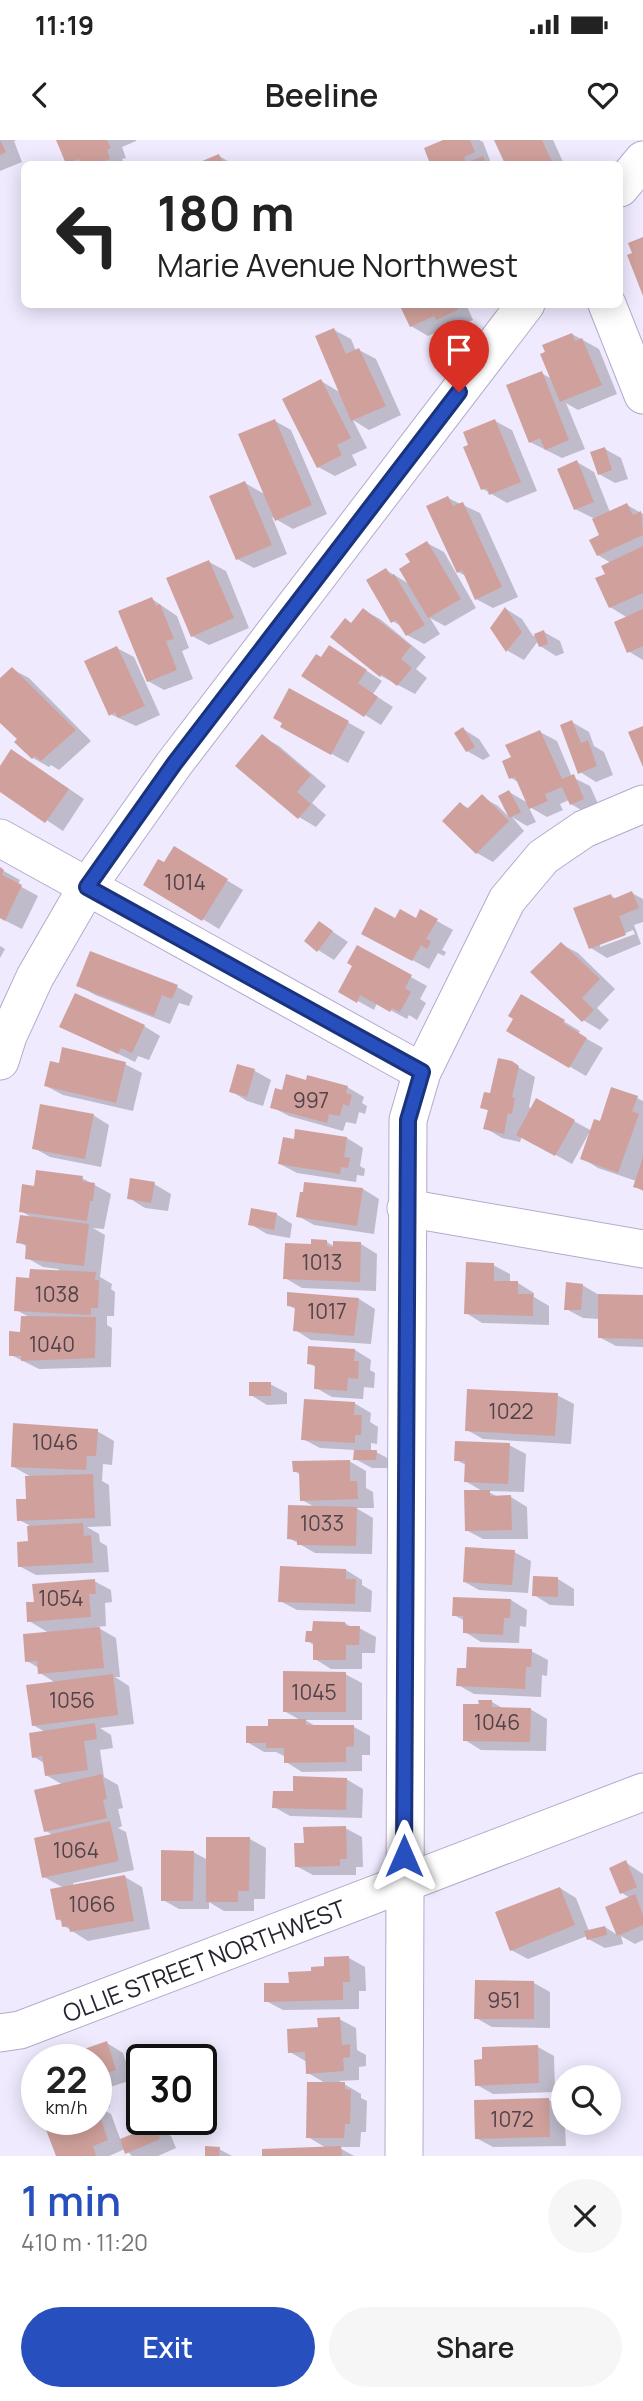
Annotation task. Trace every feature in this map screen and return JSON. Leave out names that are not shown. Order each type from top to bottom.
[{"type":"street","points":[[623,184],[643,160]]},
{"type":"street","points":[[0,1061],[35,977],[87,887],[174,764],[523,308]]},
{"type":"street","points":[[609,308],[643,395]]},
{"type":"street","points":[[404,2156],[408,1120],[422,1072],[508,900],[542,857],[584,829],[643,804]]},
{"type":"street","points":[[0,838],[422,1072]]},
{"type":"street","points":[[406,1208],[643,1249]]},
{"type":"street","name":"OLLIE STREET NORTHWEST","points":[[0,2034],[20,2030],[643,1792]]},
{"type":"building","points":[[0,140],[6,152],[0,155]]},
{"type":"building","points":[[56,140],[107,140],[111,148],[107,150],[110,159],[104,161],[65,161]]},
{"type":"building","points":[[443,140],[470,140],[475,152],[464,157],[465,161],[429,161],[424,148]]},
{"type":"building","points":[[494,140],[542,140],[552,161],[504,161]]},
{"type":"building","points":[[219,154],[222,161],[202,161]]},
{"type":"building","points":[[483,156],[485,161],[471,161]]},
{"type":"building","points":[[643,237],[643,296],[627,255],[632,253],[628,243]]},
{"type":"building","points":[[401,308],[458,310],[436,320],[434,316],[410,327]]},
{"type":"building","points":[[334,328],[346,354],[359,348],[386,406],[351,421],[315,336]]},
{"type":"building","points":[[572,333],[575,341],[582,338],[602,385],[560,402],[540,354],[545,352],[542,345]]},
{"type":"building","points":[[542,371],[569,440],[545,450],[540,438],[529,443],[506,385]]},
{"type":"building","points":[[321,379],[351,438],[337,445],[342,455],[317,468],[282,399]]},
{"type":"building","points":[[275,419],[312,505],[275,521],[238,434]]},
{"type":"building","points":[[495,419],[521,482],[489,495],[487,488],[481,490],[463,447],[468,445],[463,432]]},
{"type":"building","points":[[605,447],[612,470],[598,475],[590,452]]},
{"type":"building","points":[[577,460],[594,502],[574,510],[557,469]]},
{"type":"building","points":[[245,481],[272,545],[236,560],[209,496]]},
{"type":"building","points":[[448,496],[453,506],[463,502],[502,587],[475,600],[462,570],[457,573],[426,506]]},
{"type":"building","points":[[627,503],[633,515],[641,511],[643,535],[597,556],[589,540],[599,535],[592,519]]},
{"type":"building","points":[[427,541],[461,599],[428,618],[399,569],[410,562],[405,554]]},
{"type":"building","points":[[643,546],[643,593],[609,608],[595,578],[605,574],[601,566]]},
{"type":"building","points":[[209,560],[234,618],[191,637],[166,578]]},
{"type":"building","points":[[386,568],[391,576],[394,574],[425,625],[406,636],[396,620],[391,623],[366,580]]},
{"type":"building","points":[[152,597],[156,606],[160,604],[174,639],[166,641],[177,670],[147,682],[118,611]]},
{"type":"building","points":[[505,607],[522,632],[506,652],[490,628]]},
{"type":"building","points":[[363,608],[411,646],[401,659],[412,668],[397,686],[382,674],[380,677],[330,637],[345,618],[351,623]]},
{"type":"building","points":[[643,609],[643,646],[627,653],[614,622]]},
{"type":"building","points":[[544,630],[548,644],[539,647],[534,634]]},
{"type":"building","points":[[329,645],[367,670],[358,683],[378,697],[364,717],[301,676],[316,654],[321,657]]},
{"type":"building","points":[[117,646],[145,706],[118,718],[115,712],[109,716],[84,661]]},
{"type":"building","points":[[12,667],[76,730],[41,761],[35,756],[32,759],[14,742],[17,739],[0,723],[0,678]]},
{"type":"building","points":[[289,688],[349,721],[331,755],[280,727],[282,723],[273,718]]},
{"type":"building","points":[[572,720],[581,743],[588,740],[597,766],[578,774],[560,725]]},
{"type":"building","points":[[643,726],[643,767],[628,732]]},
{"type":"building","points":[[463,727],[475,747],[466,752],[454,733]]},
{"type":"building","points":[[540,730],[562,779],[574,774],[584,799],[570,805],[562,787],[545,794],[548,801],[529,809],[515,777],[509,779],[502,761],[511,757],[505,745]]},
{"type":"building","points":[[262,734],[311,775],[297,792],[311,804],[298,819],[235,766]]},
{"type":"building","points":[[11,749],[69,789],[45,823],[0,792],[0,766]]},
{"type":"building","points":[[509,790],[521,812],[509,818],[498,796]]},
{"type":"building","points":[[482,794],[509,821],[476,854],[442,821],[460,802],[467,809]]},
{"type":"building","points":[[174,846],[228,879],[202,921],[143,885],[158,859],[164,862]]},
{"type":"building","points":[[0,867],[4,870],[2,875],[22,885],[5,921],[0,918]]},
{"type":"building","points":[[632,891],[639,908],[619,916],[626,935],[589,949],[573,908],[611,894],[613,899]]},
{"type":"building","points":[[375,907],[395,918],[400,909],[416,918],[420,909],[438,919],[426,939],[431,941],[427,949],[421,945],[412,961],[361,934]]},
{"type":"building","points":[[319,921],[333,931],[317,952],[304,941]]},
{"type":"building","points":[[561,942],[600,979],[582,998],[594,1010],[582,1022],[530,972]]},
{"type":"building","points":[[357,945],[412,975],[405,988],[411,992],[400,1012],[392,1008],[390,1012],[360,995],[357,1003],[338,992],[352,966],[347,963]]},
{"type":"building","points":[[90,951],[178,985],[172,999],[162,995],[154,1016],[76,986]]},
{"type":"building","points":[[75,993],[145,1025],[132,1053],[121,1048],[118,1054],[59,1027]]},
{"type":"building","points":[[521,994],[565,1020],[563,1023],[587,1038],[569,1068],[506,1031],[513,1019],[508,1016]]},
{"type":"building","points":[[62,1047],[126,1062],[116,1103],[44,1086],[50,1061],[59,1063]]},
{"type":"building","points":[[498,1058],[512,1061],[519,1066],[512,1097],[515,1098],[512,1114],[508,1113],[504,1134],[483,1129],[488,1110],[480,1108],[484,1092],[490,1093]]},
{"type":"building","points":[[237,1064],[255,1069],[247,1097],[229,1092]]},
{"type":"building","points":[[286,1074],[306,1080],[307,1075],[348,1086],[346,1093],[352,1095],[349,1106],[343,1104],[340,1116],[329,1114],[327,1123],[270,1108],[275,1088],[282,1090]]},
{"type":"building","points":[[611,1087],[638,1096],[632,1111],[639,1114],[618,1173],[580,1159],[594,1119],[600,1121]]},
{"type":"building","points":[[536,1098],[575,1120],[555,1156],[516,1135]]},
{"type":"building","points":[[40,1104],[94,1114],[85,1159],[32,1149]]},
{"type":"building","points":[[295,1129],[347,1137],[344,1157],[350,1158],[348,1168],[341,1167],[340,1174],[278,1164],[283,1137],[294,1139]]},
{"type":"building","points":[[643,1157],[643,1190],[633,1187]]},
{"type":"building","points":[[36,1170],[83,1176],[82,1181],[95,1183],[87,1221],[19,1212],[22,1184],[34,1186]]},
{"type":"building","points":[[130,1178],[155,1182],[151,1203],[127,1199]]},
{"type":"building","points":[[304,1182],[363,1188],[357,1226],[296,1217]]},
{"type":"building","points":[[251,1208],[277,1213],[274,1230],[248,1225]]},
{"type":"building","points":[[20,1215],[89,1224],[84,1266],[25,1259],[26,1244],[16,1243]]},
{"type":"building","points":[[311,1239],[327,1240],[327,1246],[333,1247],[333,1241],[361,1242],[360,1282],[283,1279],[285,1243],[311,1244]]},
{"type":"building","points":[[466,1262],[494,1263],[494,1281],[518,1281],[518,1294],[533,1294],[533,1316],[464,1314]]},
{"type":"building","points":[[30,1269],[96,1272],[95,1280],[99,1280],[98,1308],[91,1308],[91,1315],[14,1311],[16,1277],[29,1278]]},
{"type":"building","points":[[566,1282],[583,1284],[581,1310],[564,1310]]},
{"type":"building","points":[[287,1292],[359,1298],[354,1336],[293,1331],[295,1307],[287,1306]]},
{"type":"building","points":[[598,1294],[643,1295],[643,1339],[598,1338]]},
{"type":"building","points":[[21,1316],[96,1317],[95,1358],[21,1361],[21,1356],[9,1356],[9,1331],[20,1332]]},
{"type":"building","points":[[308,1346],[355,1349],[354,1361],[359,1361],[358,1379],[348,1378],[347,1391],[314,1389],[315,1365],[307,1364]]},
{"type":"building","points":[[249,1382],[271,1382],[271,1396],[249,1396]]},
{"type":"building","points":[[467,1389],[558,1393],[555,1436],[465,1431]]},
{"type":"building","points":[[304,1399],[355,1402],[354,1415],[362,1415],[361,1435],[355,1435],[355,1443],[301,1440]]},
{"type":"building","points":[[13,1423],[98,1429],[96,1456],[87,1456],[86,1470],[11,1467]]},
{"type":"building","points":[[455,1441],[510,1443],[508,1484],[464,1482],[465,1461],[454,1461]]},
{"type":"building","points":[[354,1450],[377,1450],[376,1460],[353,1460]]},
{"type":"building","points":[[350,1460],[350,1481],[357,1481],[358,1499],[300,1501],[299,1472],[293,1472],[292,1461]]},
{"type":"building","points":[[93,1474],[95,1518],[17,1521],[16,1499],[26,1499],[25,1476]]},
{"type":"building","points":[[464,1490],[490,1490],[490,1496],[511,1495],[512,1530],[465,1531]]},
{"type":"building","points":[[288,1505],[357,1507],[356,1546],[297,1545],[297,1540],[287,1539]]},
{"type":"building","points":[[83,1523],[84,1536],[91,1535],[93,1563],[18,1567],[17,1542],[28,1541],[27,1526]]},
{"type":"building","points":[[465,1547],[515,1550],[512,1585],[463,1582]]},
{"type":"building","points":[[280,1566],[346,1569],[346,1579],[356,1579],[355,1604],[278,1602]]},
{"type":"building","points":[[533,1576],[558,1577],[558,1597],[532,1596]]},
{"type":"building","points":[[95,1579],[96,1594],[89,1594],[91,1617],[27,1622],[26,1602],[34,1602],[32,1584]]},
{"type":"building","points":[[453,1597],[511,1599],[510,1618],[504,1618],[503,1635],[463,1633],[463,1616],[452,1616]]},
{"type":"building","points":[[313,1621],[345,1622],[345,1626],[360,1626],[359,1645],[346,1645],[346,1660],[313,1660],[313,1642],[305,1642],[306,1631],[312,1631]]},
{"type":"building","points":[[100,1627],[104,1668],[38,1674],[37,1661],[25,1662],[23,1634]]},
{"type":"building","points":[[467,1647],[532,1649],[531,1667],[526,1667],[525,1689],[456,1686],[457,1668],[466,1668]]},
{"type":"building","points":[[283,1671],[346,1672],[346,1712],[283,1712]]},
{"type":"building","points":[[113,1674],[118,1715],[32,1726],[26,1685]]},
{"type":"building","points":[[478,1700],[492,1700],[492,1707],[531,1708],[530,1742],[463,1741],[463,1704],[479,1704]]},
{"type":"building","points":[[268,1719],[306,1719],[306,1725],[354,1725],[354,1746],[346,1747],[346,1762],[284,1763],[284,1748],[266,1748],[266,1743],[246,1743],[246,1726],[268,1726]]},
{"type":"building","points":[[95,1723],[97,1739],[84,1741],[88,1770],[45,1776],[42,1756],[32,1758],[29,1733]]},
{"type":"building","points":[[102,1774],[107,1799],[103,1800],[107,1818],[44,1832],[34,1790]]},
{"type":"building","points":[[293,1776],[347,1778],[346,1810],[272,1808],[273,1791],[293,1791]]},
{"type":"building","points":[[110,1821],[119,1861],[42,1878],[34,1838]]},
{"type":"building","points":[[346,1826],[347,1859],[340,1859],[340,1866],[295,1867],[294,1843],[304,1843],[303,1827]]},
{"type":"building","points":[[206,1837],[250,1837],[249,1891],[238,1891],[238,1902],[206,1902]]},
{"type":"building","points":[[161,1850],[194,1851],[193,1901],[161,1901]]},
{"type":"building","points":[[626,1860],[637,1887],[620,1894],[609,1868]]},
{"type":"building","points":[[125,1875],[134,1921],[70,1932],[69,1926],[62,1927],[61,1919],[56,1920],[50,1889]]},
{"type":"building","points":[[560,1887],[575,1925],[510,1951],[495,1912]]},
{"type":"building","points":[[635,1894],[643,1915],[643,1925],[617,1936],[605,1907]]},
{"type":"building","points":[[605,1926],[607,1935],[587,1940],[584,1931]]},
{"type":"building","points":[[349,1956],[350,1982],[343,1982],[343,2000],[264,2002],[264,1983],[289,1983],[288,1972],[311,1971],[311,1967],[324,1966],[324,1957]]},
{"type":"building","points":[[475,1980],[534,1981],[534,2019],[474,2019]]},
{"type":"building","points":[[340,2017],[342,2045],[350,2044],[350,2057],[343,2058],[344,2071],[306,2074],[305,2052],[288,2053],[287,2029],[318,2027],[317,2018]]},
{"type":"building","points":[[538,2045],[539,2083],[475,2086],[474,2060],[482,2059],[482,2047]]},
{"type":"building","points":[[307,2082],[345,2082],[345,2089],[351,2090],[350,2124],[345,2124],[344,2138],[306,2138]]},
{"type":"building","points":[[549,2098],[550,2137],[475,2139],[474,2100]]},
{"type":"building","points":[[48,2135],[106,2135],[108,2140],[93,2146],[96,2156],[56,2156]]},
{"type":"building","points":[[130,2135],[159,2135],[160,2139],[125,2154],[120,2139]]},
{"type":"building","points":[[205,2146],[220,2147],[219,2156],[205,2156]]},
{"type":"building","points":[[341,2146],[342,2156],[262,2156],[262,2149]]},
{"type":"route","points":[[404,1856],[408,1120],[422,1072],[87,887],[174,764],[459,392]]}]
